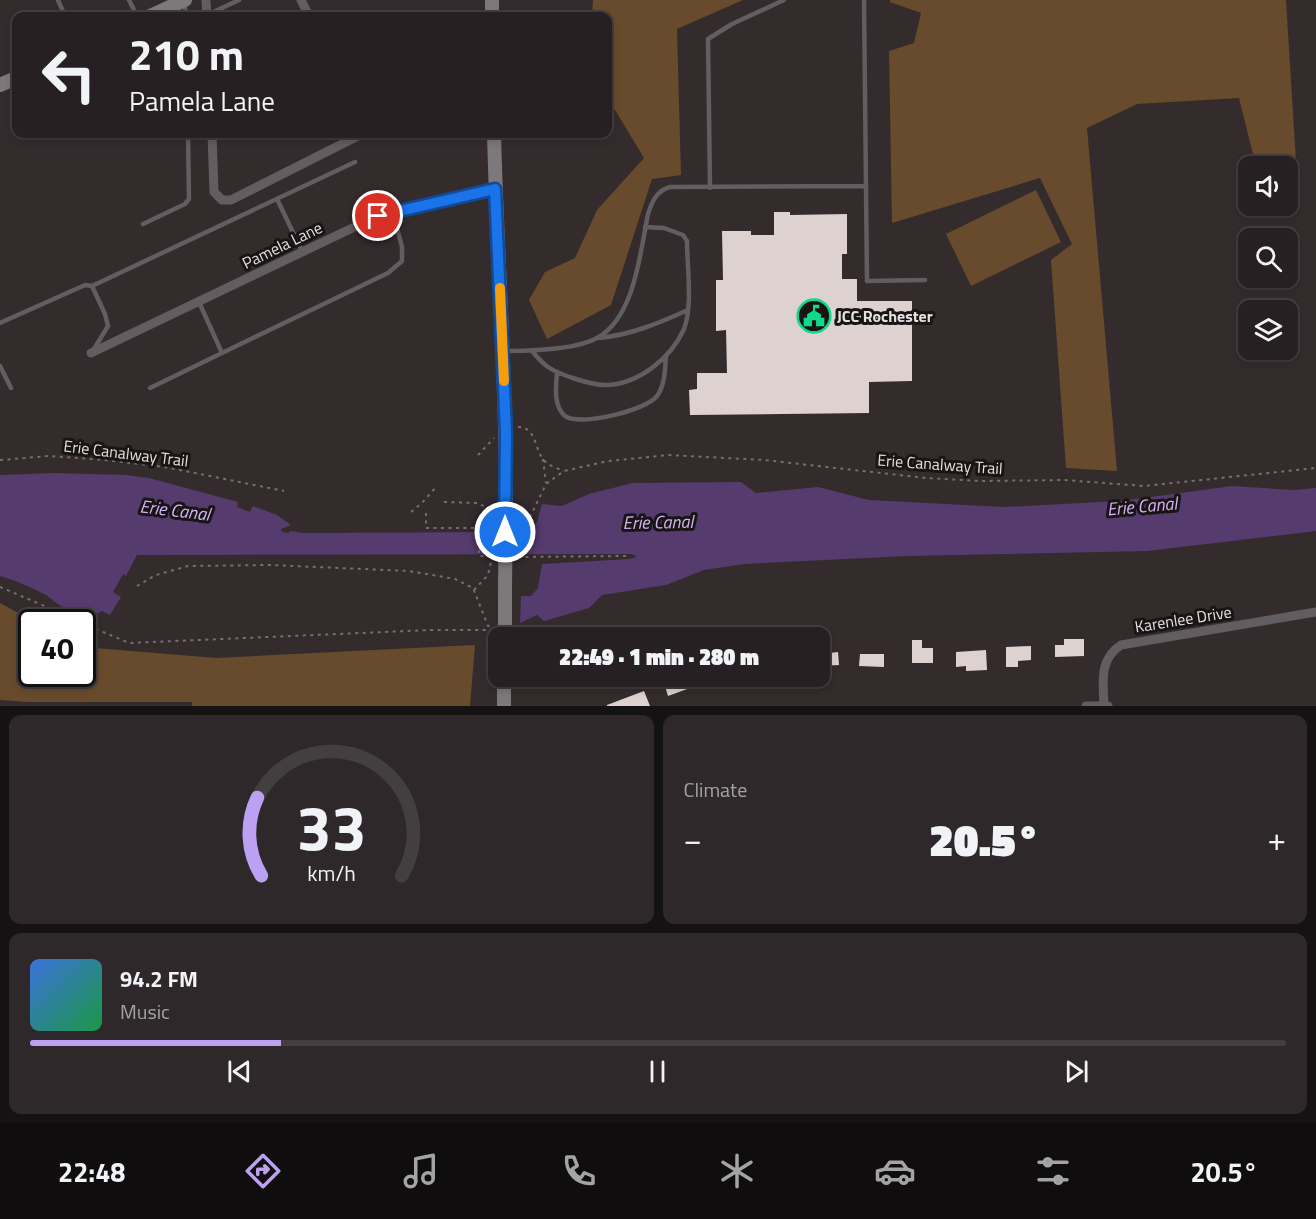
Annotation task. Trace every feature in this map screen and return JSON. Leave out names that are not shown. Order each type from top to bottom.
[{"type":"street","points":[[159,12],[185,0]]},
{"type":"street","points":[[212,138],[214,192],[222,200],[231,200],[354,138]]},
{"type":"street","points":[[494,138],[503,351],[506,492],[505,627]]},
{"type":"street","name":"Pamela Lane","points":[[91,353],[367,221],[495,189]]},
{"type":"street","name":"Karenlee Drive","points":[[1086,706],[1106,706],[1103,676],[1106,660],[1112,650],[1121,645],[1316,612]]},
{"type":"street","points":[[504,687],[504,706]]},
{"type":"lane","points":[[215,12],[239,0]]},
{"type":"lane","points":[[710,188],[708,39],[732,24],[784,0]]},
{"type":"lane","points":[[864,0],[867,281],[926,280]]},
{"type":"lane","points":[[143,224],[185,204],[189,199],[188,138]]},
{"type":"lane","points":[[0,323],[85,285],[92,286],[355,162]]},
{"type":"lane","points":[[597,338],[610,328],[629,299],[652,202],[663,189],[670,187],[866,186]]},
{"type":"lane","points":[[277,199],[302,252]]},
{"type":"lane","points":[[150,388],[388,273],[402,261],[402,247],[393,213]]},
{"type":"lane","points":[[532,351],[546,366],[557,372],[600,385],[608,385],[633,377],[651,368],[666,356],[684,328],[688,310],[687,242],[683,235],[664,228],[645,227]]},
{"type":"lane","points":[[91,353],[108,326],[92,286]]},
{"type":"lane","points":[[199,302],[222,353]]},
{"type":"lane","points":[[503,351],[532,351],[582,344],[597,338],[636,331],[688,310]]},
{"type":"lane","points":[[557,372],[558,405],[565,416],[574,419],[609,416],[634,410],[652,402],[662,387],[666,356]]},
{"type":"lane","points":[[0,366],[10,388]]},
{"type":"path","points":[[516,427],[524,427],[531,433],[543,459],[546,484]]},
{"type":"path","points":[[478,455],[496,436]]},
{"type":"path","name":"Erie Canalway Trail","points":[[511,524],[530,519],[546,484],[564,471],[608,461],[668,455],[764,460],[926,478],[980,481],[1064,480],[1144,486],[1316,468]]},
{"type":"path","name":"Erie Canalway Trail","points":[[0,460],[50,456],[115,461],[165,467],[284,491]]},
{"type":"path","points":[[543,459],[564,471]]},
{"type":"path","points":[[411,512],[423,503],[436,487]]},
{"type":"path","points":[[444,502],[483,505],[490,511],[490,524],[501,524]]},
{"type":"path","points":[[426,513],[426,528],[479,528],[479,556],[504,557]]},
{"type":"path","points":[[515,557],[628,556]]},
{"type":"path","points":[[474,590],[488,575],[492,557]]},
{"type":"path","points":[[137,586],[156,575],[188,566],[270,565],[409,571],[455,579],[474,590],[490,627]]},
{"type":"path","points":[[0,587],[52,609]]},
{"type":"path","points":[[96,628],[129,643],[430,630],[488,633]]},
{"type":"shaded area","points":[[593,0],[743,0],[677,29],[681,175],[652,179],[611,305],[547,339],[529,300],[545,272],[575,258],[597,210],[644,158],[612,107],[612,12],[592,12]]},
{"type":"shaded area","points":[[890,0],[1286,0],[1296,156],[1254,156],[1239,98],[1137,104],[1087,128],[1117,471],[1066,468],[1051,260],[1072,244],[1040,178],[892,223],[889,51],[914,43],[921,13],[890,2]]},
{"type":"shaded area","points":[[1036,190],[1061,242],[971,286],[946,234]]},
{"type":"shaded area","points":[[0,603],[18,613],[18,687],[96,687],[96,648],[216,658],[475,645],[470,706],[192,706],[192,702],[0,700]]},
{"type":"water","name":"Erie Canal","points":[[53,473],[149,478],[238,502],[237,507],[250,512],[253,506],[277,515],[291,525],[281,529],[282,532],[289,533],[290,531],[303,533],[526,532],[537,522],[542,504],[562,506],[589,494],[633,483],[741,482],[756,493],[818,487],[869,500],[1004,507],[1121,501],[1232,486],[1295,490],[1316,488],[1316,531],[1147,551],[908,556],[744,564],[704,570],[666,585],[602,595],[589,608],[544,621],[537,615],[520,623],[521,596],[531,596],[538,588],[542,564],[637,557],[632,554],[137,555],[126,576],[123,574],[113,592],[121,597],[110,615],[102,611],[96,614],[96,609],[65,609],[44,594],[0,576],[0,475]]},
{"type":"building","name":"JCC Rochester","points":[[774,212],[790,212],[790,215],[847,214],[847,254],[842,254],[842,279],[857,279],[857,301],[912,301],[912,381],[869,382],[869,413],[690,415],[689,390],[697,389],[697,373],[727,373],[726,330],[716,331],[716,280],[723,280],[722,231],[751,231],[751,235],[774,235]]},
{"type":"building","points":[[1064,639],[1084,639],[1084,656],[1055,657],[1055,645],[1064,645]]},
{"type":"building","points":[[912,640],[922,640],[922,648],[933,648],[933,663],[912,663]]},
{"type":"building","points":[[1031,646],[1031,660],[1018,661],[1018,667],[1006,667],[1006,647]]},
{"type":"building","points":[[986,650],[987,670],[966,671],[966,666],[956,667],[956,652]]},
{"type":"building","points":[[838,652],[839,665],[830,665],[830,653]]},
{"type":"building","points":[[860,654],[884,654],[884,667],[859,666]]},
{"type":"building","points":[[665,687],[690,687],[690,688],[668,696]]},
{"type":"building","points":[[644,691],[650,706],[607,706],[607,705]]},
{"type":"slow traffic","points":[[500,288],[504,381]]},
{"type":"place","name":"JCC Rochester","points":[[814,316]]},
{"type":"route","points":[[378,216],[495,189],[506,432],[505,532]]}]
